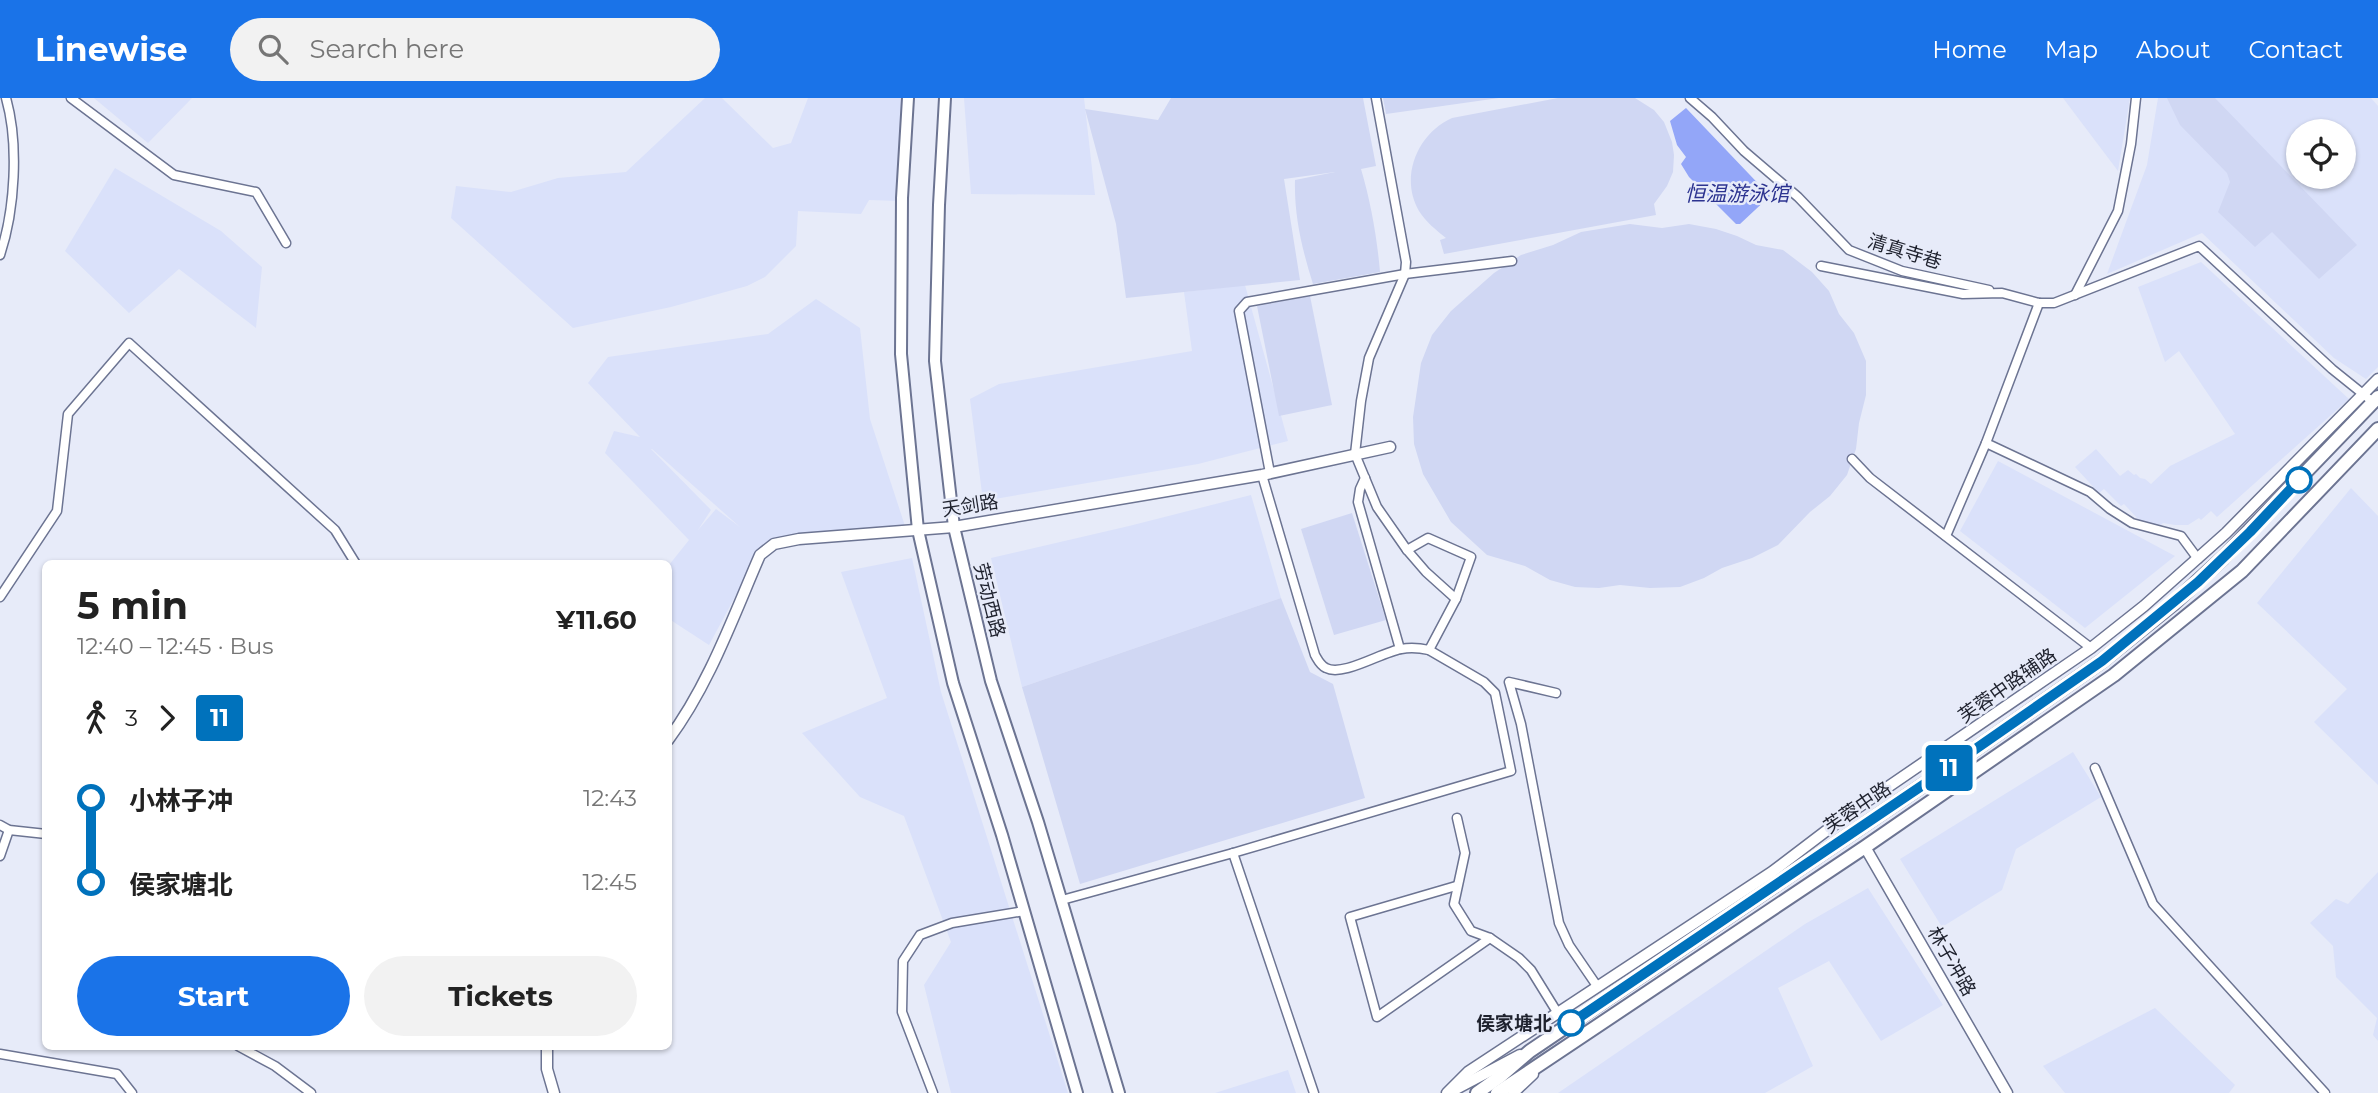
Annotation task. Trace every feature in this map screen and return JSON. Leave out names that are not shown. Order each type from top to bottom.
[{"type":"main road","points":[[908,98],[902,198],[901,354],[918,530],[953,683],[1077,1093]]},
{"type":"main road","name":"劳动西路","points":[[945,98],[939,205],[936,361],[954,527],[991,681],[1062,900],[1119,1093]]},
{"type":"main road","name":"芙蓉中路","points":[[1530,1051],[2102,661],[2162,613],[2223,558],[2372,397]]},
{"type":"main road","name":"芙蓉中路","points":[[1551,1057],[2114,676],[2242,571],[2378,429]]},
{"type":"main road","points":[[1477,1093],[1530,1051]]},
{"type":"main road","points":[[1497,1093],[1551,1057]]},
{"type":"street","points":[[0,253],[13,190],[12,119],[6,98]]},
{"type":"street","points":[[71,98],[174,175],[256,192],[286,243]]},
{"type":"street","points":[[1377,98],[1406,262],[1405,274],[1369,358],[1355,454],[1377,507],[1407,550],[1426,572],[1456,599]]},
{"type":"street","name":"清真寺巷","points":[[1690,98],[1744,151],[1798,197],[1849,250],[1902,271],[2002,293]]},
{"type":"street","points":[[2075,295],[2118,211],[2131,144],[2136,98]]},
{"type":"street","points":[[1821,266],[1963,294],[2002,293],[2039,303],[2054,303],[2199,246],[2332,369],[2372,397]]},
{"type":"street","points":[[1062,900],[1511,771],[1495,692],[1484,682],[1429,650],[1400,649],[1329,670],[1315,655],[1266,474],[1239,311],[1247,302],[1315,289],[1405,274],[1512,261]]},
{"type":"street","points":[[1945,536],[1986,443],[2039,303]]},
{"type":"street","points":[[0,597],[57,511],[68,414],[129,343],[335,530],[354,560]]},
{"type":"street","name":"芙蓉中路辅路","points":[[1448,1093],[1468,1072],[1772,872],[1847,815],[2091,648],[2198,559],[2372,397],[2378,379]]},
{"type":"street","points":[[1986,443],[2090,492],[2132,523],[2181,536],[2198,559]]},
{"type":"street","name":"天剑路","points":[[672,735],[681,723],[712,663],[760,555],[774,544],[799,539],[954,527],[1266,474],[1391,447]]},
{"type":"street","points":[[1852,459],[1870,478],[2091,648]]},
{"type":"street","points":[[1365,478],[1358,502],[1400,649]]},
{"type":"street","points":[[1407,550],[1428,538],[1471,557],[1456,599],[1429,650]]},
{"type":"street","points":[[1556,693],[1509,682],[1521,724],[1559,923],[1569,945],[1597,986]]},
{"type":"street","points":[[2095,768],[2153,904],[2325,1093]]},
{"type":"street","points":[[1457,818],[1465,853],[1454,904],[1471,931],[1490,938],[1531,970],[1557,1012]]},
{"type":"street","points":[[0,825],[9,830],[42,834]]},
{"type":"street","points":[[0,856],[9,830]]},
{"type":"street","name":"林子冲路","points":[[1865,847],[2007,1093]]},
{"type":"street","points":[[1233,853],[1314,1093]]},
{"type":"street","points":[[1456,886],[1350,917],[1377,1017],[1490,938]]},
{"type":"street","points":[[933,1093],[902,1012],[903,961],[920,935],[952,923],[1024,911]]},
{"type":"street","points":[[245,1050],[275,1066],[311,1093]]},
{"type":"street","points":[[547,1050],[547,1069],[554,1093]]},
{"type":"street","name":"芙蓉中路","points":[[1448,1093],[1530,1051]]},
{"type":"street","points":[[0,1054],[117,1074],[132,1093]]},
{"type":"street","name":"芙蓉中路","points":[[1513,1093],[1551,1057]]},
{"type":"shaded area","points":[[94,98],[192,98],[148,143]]},
{"type":"shaded area","points":[[705,98],[722,98],[773,148],[791,143],[808,98],[901,98],[900,201],[869,200],[861,214],[798,211],[796,246],[765,277],[747,286],[671,307],[573,328],[451,218],[456,186],[511,192],[558,178],[626,172]]},
{"type":"shaded area","points":[[964,98],[1084,98],[1095,195],[971,194]]},
{"type":"shaded area","points":[[1171,98],[1363,98],[1376,166],[1361,169],[1373,220],[1380,272],[1313,284],[1300,232],[1295,180],[1335,172],[1284,179],[1300,280],[1126,298],[1116,224],[1085,109],[1158,120]]},
{"type":"shaded area","points":[[1383,98],[1499,98],[1386,114]]},
{"type":"shaded area","points":[[1558,98],[1635,98],[1654,110],[1664,122],[1674,155],[1673,172],[1654,204],[1656,215],[1444,254],[1440,240],[1446,238],[1425,219],[1413,198],[1412,171],[1421,145],[1440,125],[1452,118]]},
{"type":"shaded area","points":[[2063,98],[2130,98],[2118,171]]},
{"type":"shaded area","points":[[2158,98],[2371,98],[2378,106],[2378,367],[2366,379],[2334,358],[2202,233],[2107,274],[2147,165]]},
{"type":"shaded area","points":[[2167,98],[2215,98],[2286,172],[2286,189],[2303,189],[2357,245],[2319,279],[2272,232],[2255,247],[2218,212],[2230,182],[2227,173],[2180,125]]},
{"type":"shaded area","points":[[115,168],[221,231],[262,267],[256,328],[179,269],[129,313],[65,251]]},
{"type":"shaded area","points":[[1630,224],[1662,228],[1689,224],[1716,229],[1756,245],[1783,250],[1812,272],[1829,291],[1839,314],[1854,333],[1866,361],[1866,395],[1856,449],[1847,475],[1830,496],[1778,545],[1680,587],[1575,587],[1550,580],[1525,566],[1487,555],[1451,522],[1423,474],[1414,444],[1413,417],[1421,363],[1432,335],[1451,311],[1494,273],[1521,255],[1553,245],[1581,232]]},
{"type":"shaded area","points":[[2201,262],[2349,399],[2217,517],[2211,511],[2201,520],[2199,518],[2188,525],[2163,523],[2157,529],[2135,523],[2138,519],[2124,504],[2121,506],[2104,489],[2099,493],[2075,467],[2096,449],[2120,476],[2128,470],[2151,484],[2170,466],[2235,434],[2179,351],[2165,362],[2138,287]]},
{"type":"shaded area","points":[[1245,285],[1288,441],[1198,464],[983,501],[970,399],[999,384],[1192,351],[1184,292]]},
{"type":"shaded area","points":[[1310,296],[1332,405],[1279,416],[1257,306]]},
{"type":"shaded area","points":[[816,299],[860,328],[870,419],[905,526],[775,542],[762,547],[709,645],[672,621],[672,561],[689,540],[605,453],[614,431],[640,437],[588,383],[608,357],[768,334]],"holes":[[[651,449],[740,527],[716,509],[698,530],[711,510]]]},
{"type":"shaded area","points":[[1998,461],[2175,556],[2085,628],[1960,531]]},
{"type":"shaded area","points":[[2351,488],[2378,516],[2378,785],[2314,722],[2347,689],[2257,603]]},
{"type":"shaded area","points":[[1251,495],[1281,598],[1022,687],[991,558]]},
{"type":"shaded area","points":[[1352,513],[1386,620],[1334,635],[1301,529]]},
{"type":"shaded area","points":[[912,558],[941,692],[1068,1093],[951,1093],[924,985],[951,942],[904,816],[860,797],[802,733],[887,698],[841,572]]},
{"type":"shaded area","points":[[1281,598],[1310,672],[1333,684],[1365,798],[1080,884],[1022,687]]},
{"type":"shaded area","points":[[2073,752],[2101,797],[2016,849],[2002,890],[1942,927],[1900,859]]},
{"type":"shaded area","points":[[2378,872],[2378,1041],[2373,1035],[2377,1018],[2336,977],[2333,946],[2310,923],[2336,899],[2348,904]]},
{"type":"shaded area","points":[[1868,888],[1943,1005],[1881,1041],[1829,961],[1778,988],[1813,1066],[1765,1093],[1558,1093],[1805,924]]},
{"type":"shaded area","points":[[2155,1008],[2235,1085],[2229,1093],[2065,1093],[2043,1066]]},
{"type":"shaded area","points":[[1288,1070],[1296,1093],[1215,1093]]},
{"type":"water","name":"恒温游泳馆","points":[[1686,108],[1770,196],[1740,224],[1736,224],[1689,177],[1681,164],[1686,157],[1677,145],[1670,121]]},
{"type":"bus line","name":"11","points":[[1571,1023],[2102,661],[2198,582],[2299,480]]},
{"type":"place","name":"侯家塘北","points":[[1571,1023]]}]
